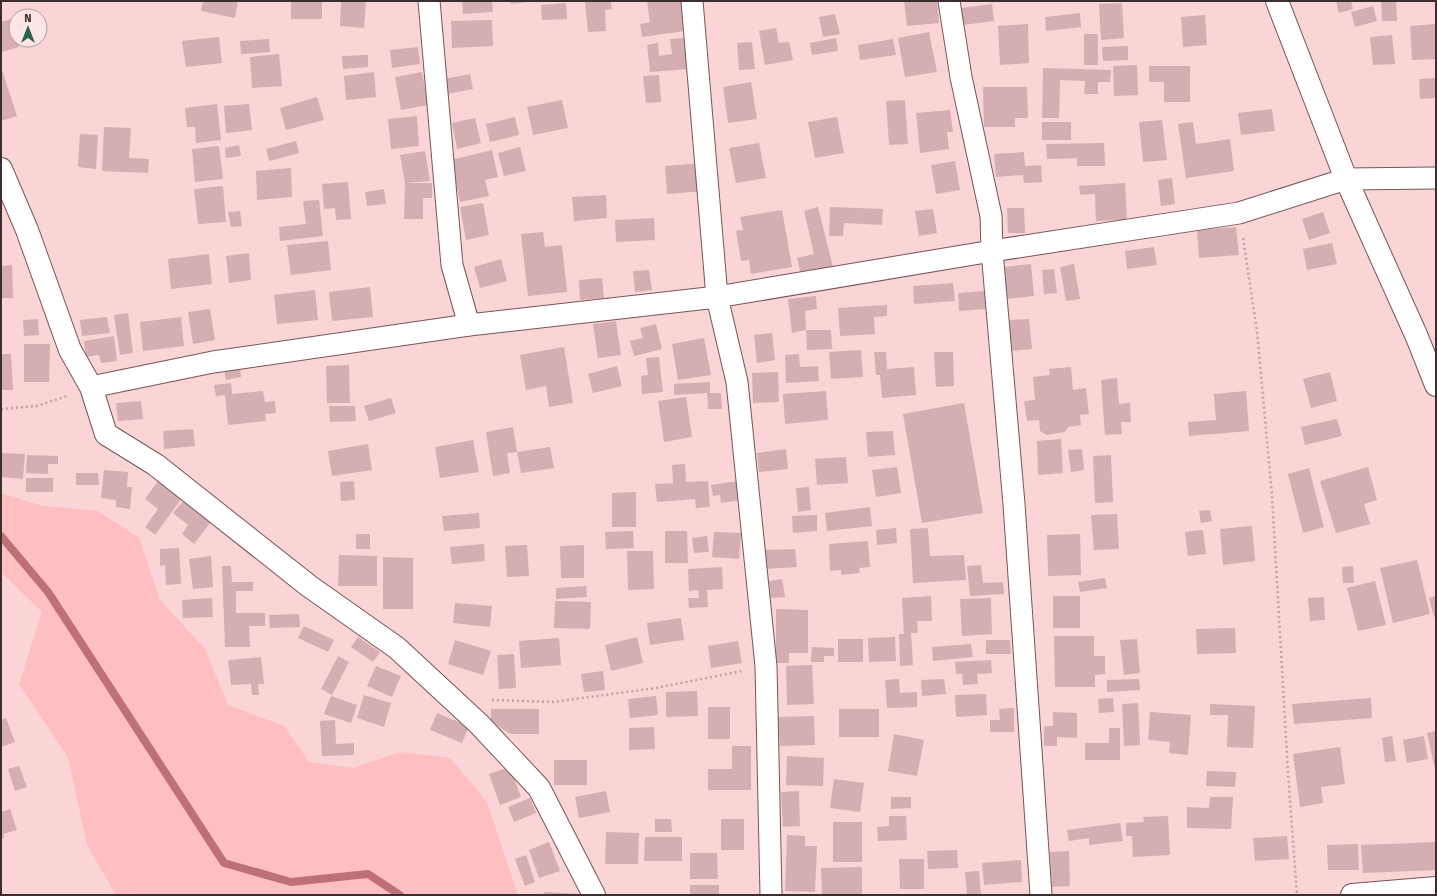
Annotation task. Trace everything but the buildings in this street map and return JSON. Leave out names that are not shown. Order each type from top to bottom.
[{"type":"street","points":[[429,1],[452,265],[469,325]]},
{"type":"street","points":[[692,1],[717,297],[737,382],[766,666],[771,895]]},
{"type":"street","points":[[949,1],[961,77],[991,216],[992,250],[1014,504],[1041,895]]},
{"type":"street","points":[[1278,1],[1346,179],[1417,337],[1436,385]]},
{"type":"street","points":[[1,169],[27,230],[70,350],[91,387],[106,434],[156,465],[309,586],[397,648],[453,699],[479,724],[539,788],[594,895]]},
{"type":"street","points":[[91,387],[212,362],[469,325],[717,297],[992,250],[1239,213],[1346,179],[1436,178]]},
{"type":"street","points":[[1352,895],[1436,888]]},
{"type":"path","points":[[1239,213],[1257,331],[1272,495],[1288,773],[1297,895]]},
{"type":"path","points":[[1,409],[38,406],[91,387]]},
{"type":"path","points":[[453,699],[553,702],[656,688],[766,666]]},
{"type":"shaded area","points":[[1,493],[43,506],[98,511],[139,538],[160,600],[205,649],[228,705],[284,726],[309,762],[353,768],[400,752],[450,758],[487,802],[518,895],[116,895],[87,845],[68,757],[19,684],[42,612],[1,572]]},
{"type":"waterway","points":[[1,536],[48,592],[224,863],[291,882],[368,874],[400,895]]}]
